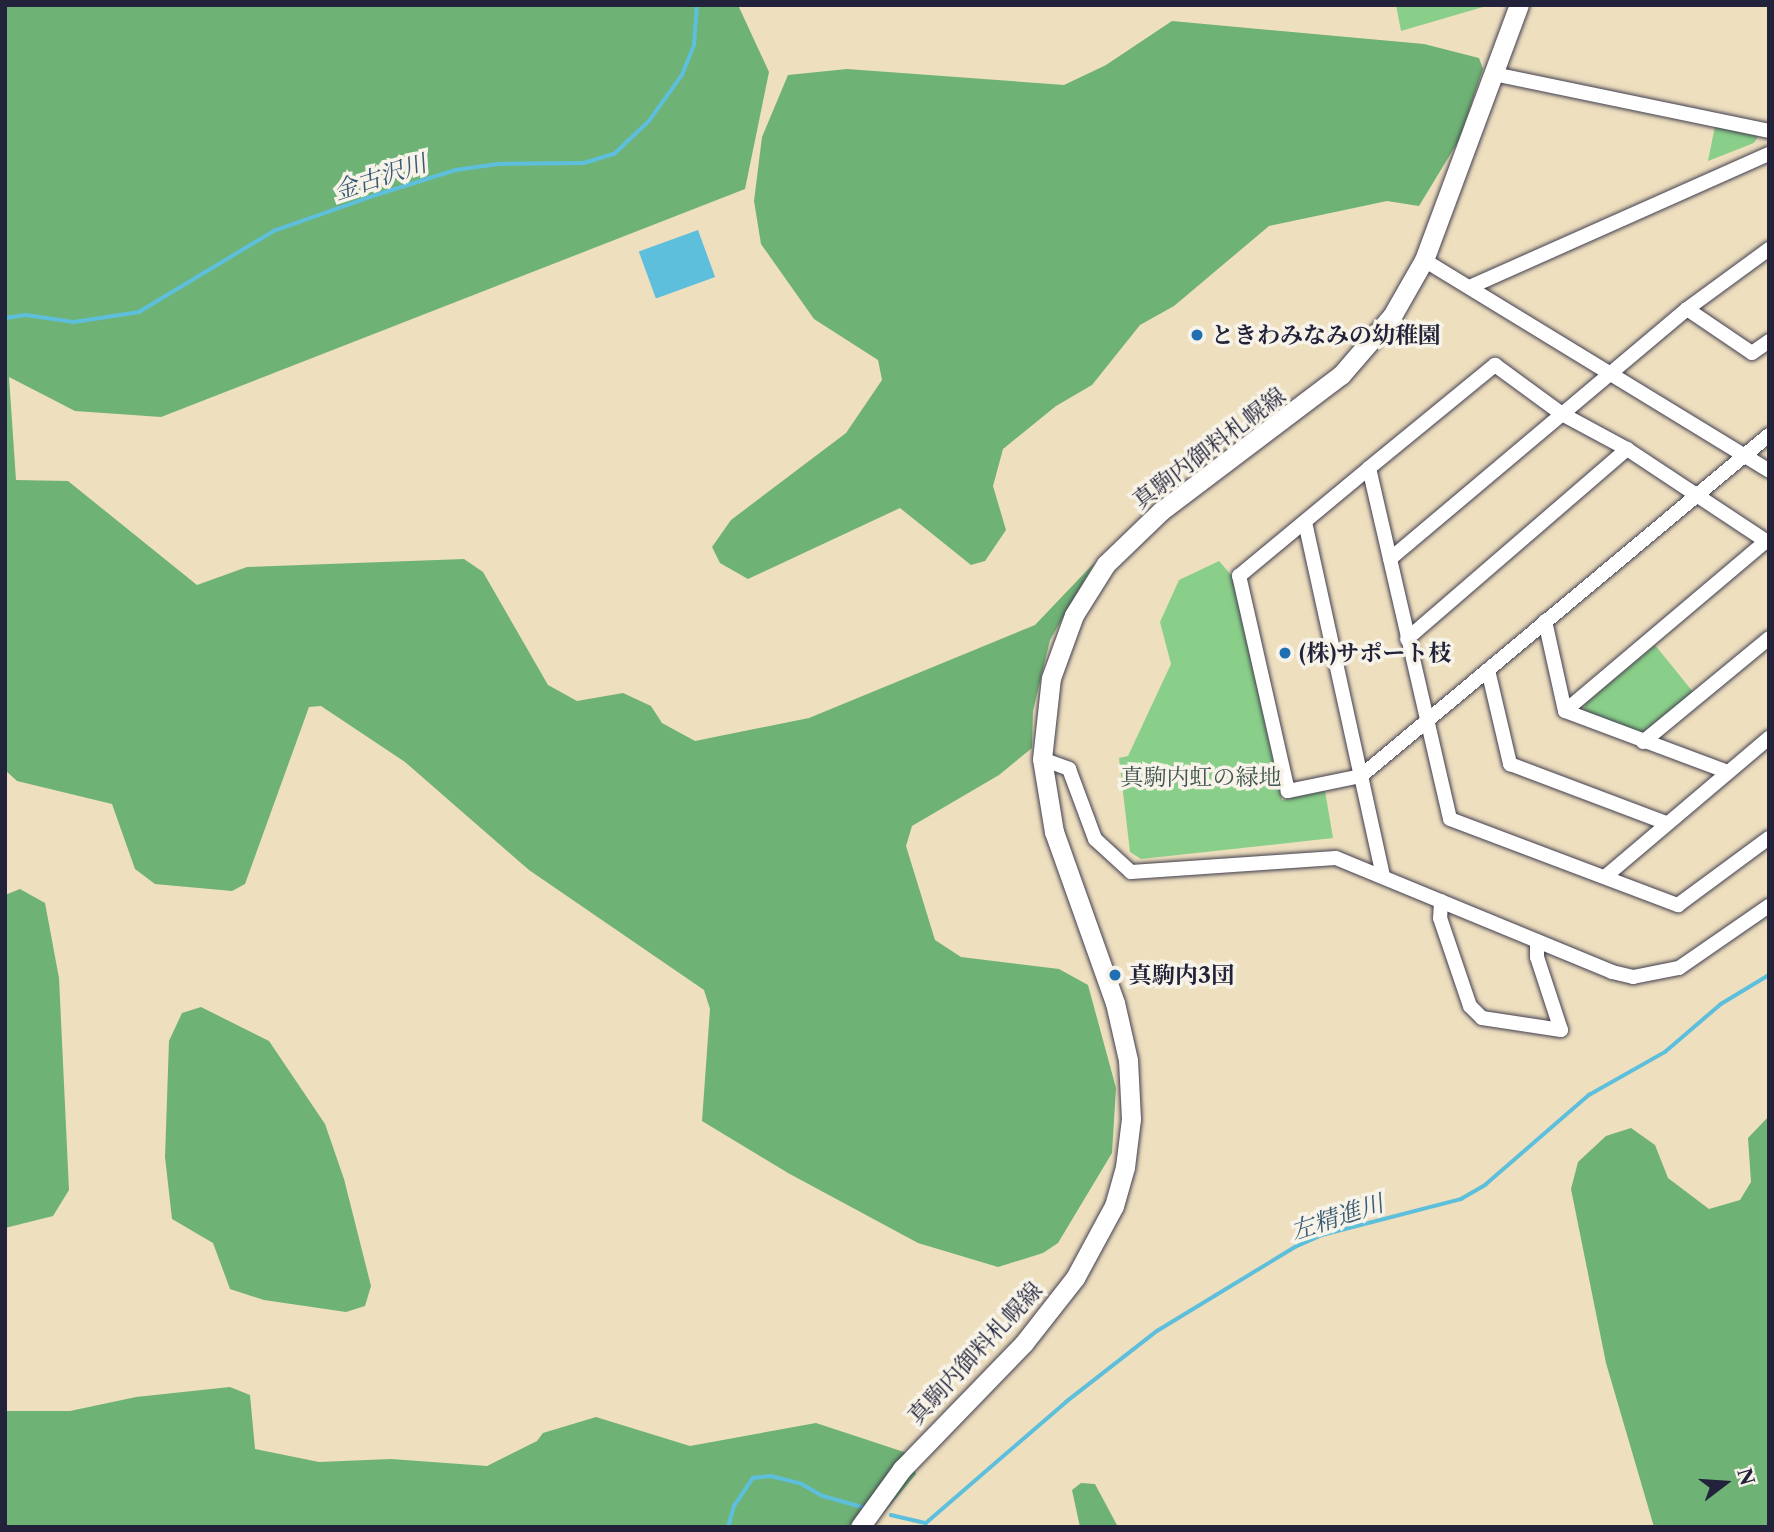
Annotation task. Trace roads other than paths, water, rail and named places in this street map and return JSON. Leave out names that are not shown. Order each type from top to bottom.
[{"type":"main road","name":"真駒内御料札幌線","points":[[860,1527],[902,1469],[1024,1343],[1075,1278],[1114,1206],[1125,1167],[1131,1119],[1128,1060],[1115,1003],[1054,832],[1042,759],[1044,718],[1061,646],[1106,564],[1161,511],[1341,375],[1392,316],[1424,260],[1519,5]]},
{"type":"street","points":[[1494,74],[1769,131]]},
{"type":"street","points":[[1472,286],[1769,154]]},
{"type":"street","points":[[1390,559],[1687,309],[1769,249]]},
{"type":"street","points":[[1424,260],[1472,286],[1769,471]]},
{"type":"street","points":[[1687,309],[1752,354],[1769,341]]},
{"type":"street","points":[[1565,711],[1767,542],[1695,496],[1627,449],[1562,414],[1495,365],[1239,576],[1288,791],[1362,776],[1425,720],[1488,670],[1695,496],[1742,454],[1769,435]]},
{"type":"street","points":[[1408,639],[1627,449]]},
{"type":"street","points":[[1369,468],[1450,819],[1678,905],[1769,838]]},
{"type":"street","points":[[1305,522],[1383,876]]},
{"type":"street","points":[[1545,621],[1565,711]]},
{"type":"street","points":[[1643,742],[1769,638]]},
{"type":"street","points":[[1488,670],[1510,764],[1666,823]]},
{"type":"street","points":[[1565,711],[1728,772]]},
{"type":"street","points":[[1606,876],[1769,738]]},
{"type":"street","points":[[1042,759],[1069,769],[1095,839],[1104,852],[1131,872],[1336,858],[1612,972],[1651,976],[1679,968],[1769,906]]},
{"type":"street","points":[[1441,901],[1440,918],[1470,1006],[1482,1018],[1561,1030],[1537,957],[1537,941]]},
{"type":"water","points":[[698,230],[715,277],[656,299],[639,252]]},
{"type":"waterway","name":"金古沢川","points":[[5,318],[26,315],[74,322],[139,312],[274,231],[376,195],[456,170],[498,164],[584,163],[614,154],[649,121],[682,75],[694,45],[697,5]]},
{"type":"waterway","name":"左精進川","points":[[891,1515],[926,1523],[1066,1402],[1157,1331],[1295,1247],[1322,1235],[1461,1199],[1485,1185],[1589,1095],[1665,1052],[1721,1004],[1769,975]]},
{"type":"waterway","name":"左精進川","points":[[728,1527],[734,1506],[753,1478],[771,1476],[802,1484],[823,1496],[866,1508]]},
{"type":"place","name":"ときわみなみの幼稚園","points":[[1197,335]]},
{"type":"place","name":"(株)サポート枝","points":[[1285,653]]},
{"type":"place","name":"真駒内3団","points":[[1115,975]]},
{"type":"park label","name":"真駒内虹の緑地","points":[[1201,777]]}]
